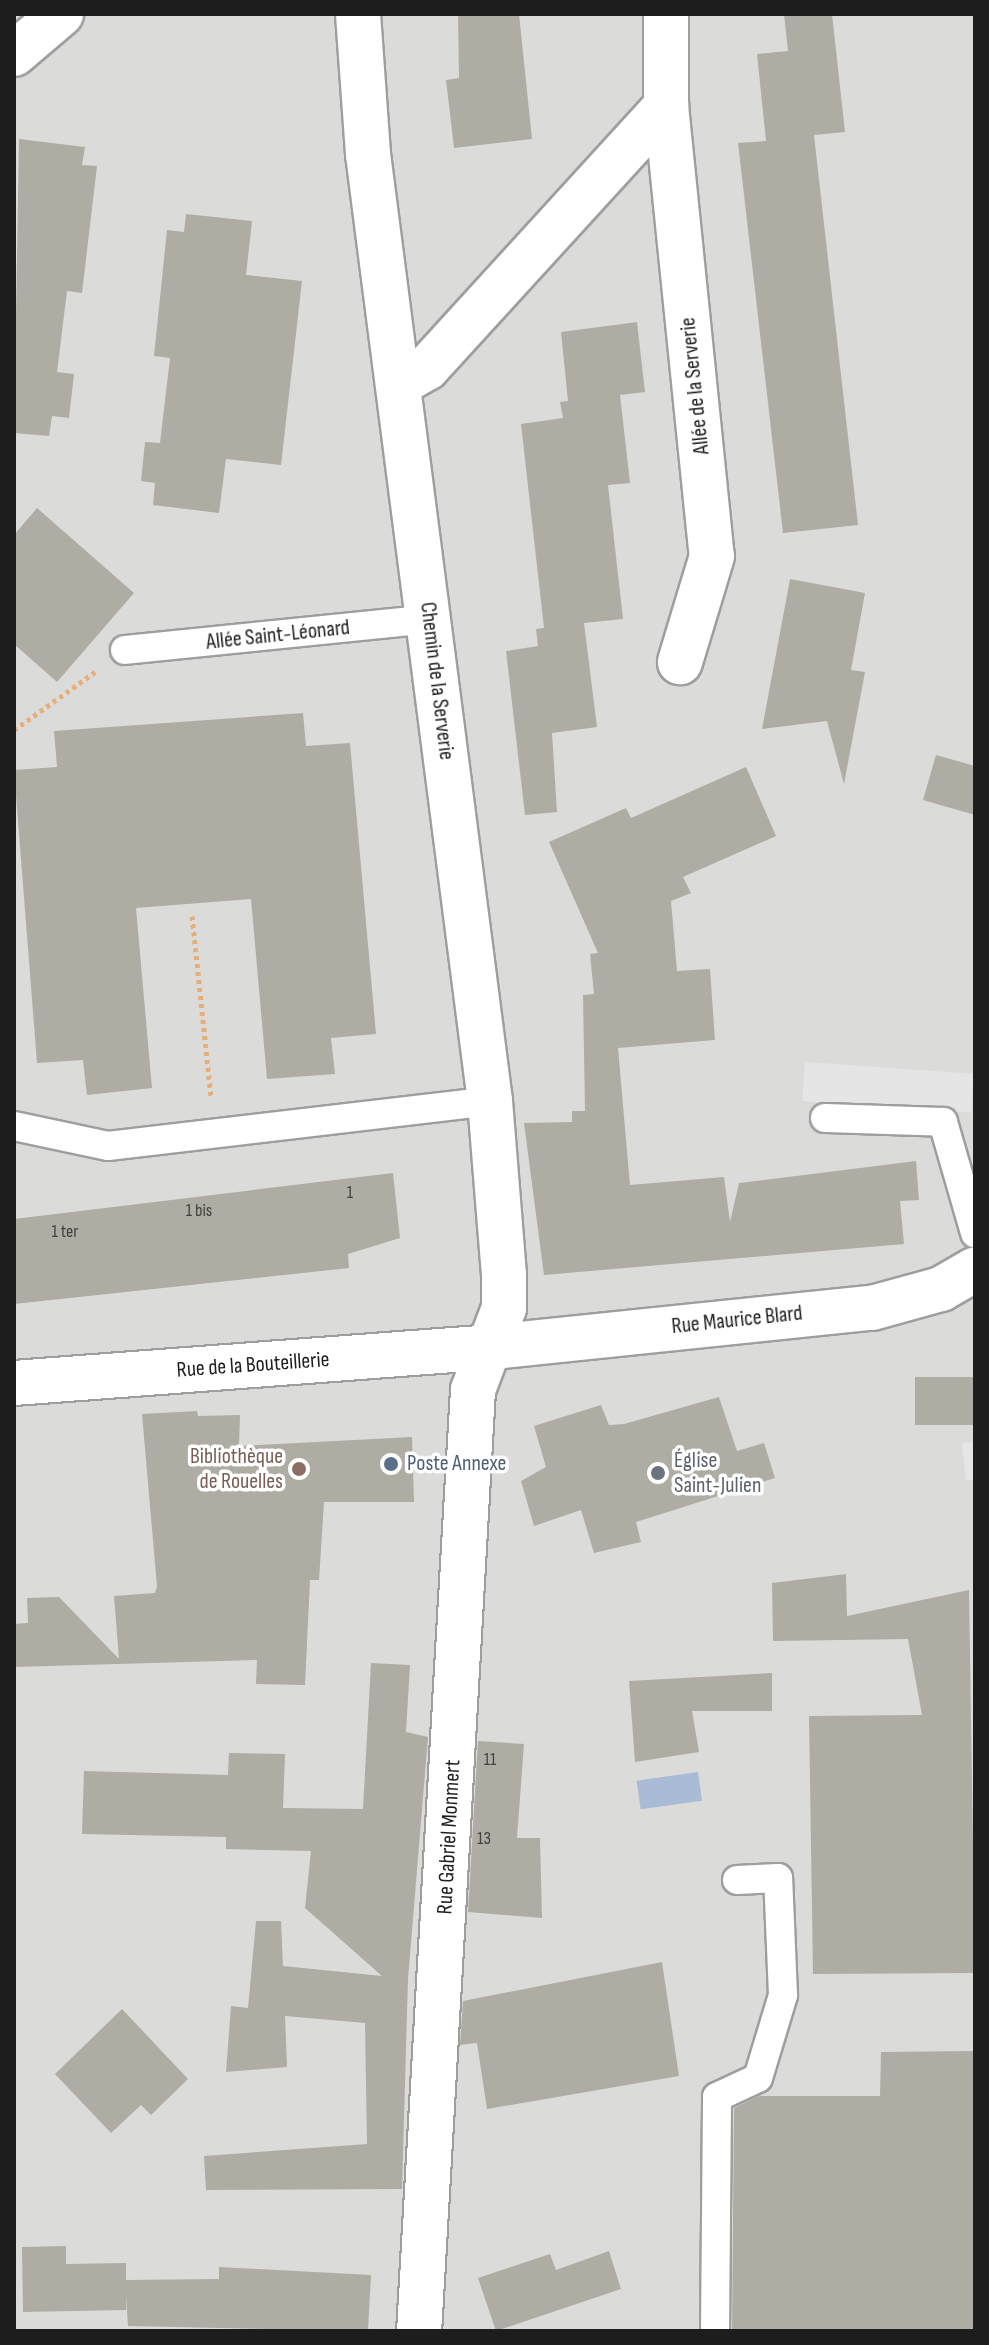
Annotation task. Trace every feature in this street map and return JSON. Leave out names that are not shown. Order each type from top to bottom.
[{"type":"street","points":[[14,54],[61,14]]},
{"type":"street","name":"Chemin de la Serverie","points":[[358,14],[399,384],[490,1101],[504,1308],[492,1347]]},
{"type":"street","name":"Allée de la Serverie","points":[[666,14],[666,106],[712,556],[680,662]]},
{"type":"street","points":[[399,384],[427,368],[666,106]]},
{"type":"street","name":"Rue Maurice Blard","points":[[492,1347],[879,1307],[941,1289],[975,1269]]},
{"type":"street","name":"Rue de la Bouteillerie","points":[[14,1383],[492,1347]]},
{"type":"street","name":"Rue Gabriel Monmert","points":[[419,2331],[473,1390],[492,1347]]},
{"type":"lane","name":"Allée Saint-Léonard","points":[[125,650],[430,619]]},
{"type":"lane","points":[[14,1126],[108,1146],[490,1101]]},
{"type":"lane","points":[[825,1118],[943,1122],[975,1233]]},
{"type":"lane","points":[[715,2331],[717,2097],[758,2078],[783,1995],[778,1878],[737,1880]]},
{"type":"path","points":[[14,730],[125,650]]},
{"type":"path","points":[[192,916],[214,1133]]},
{"type":"shaded area","points":[[14,14],[975,14],[975,2331],[14,2331]]},
{"type":"shaded area","points":[[805,1062],[974,1074],[971,1113],[802,1101]]},
{"type":"shaded area","points":[[975,1442],[975,1480],[966,1480],[962,1443]]},
{"type":"water","points":[[698,1772],[702,1801],[641,1809],[637,1781]]},
{"type":"building","points":[[458,14],[519,14],[532,139],[454,148],[446,80],[459,78]]},
{"type":"building","points":[[784,14],[832,14],[845,132],[814,135],[858,525],[783,533],[738,143],[766,141],[757,54],[788,51]]},
{"type":"building","points":[[19,139],[85,147],[82,165],[97,166],[82,293],[67,291],[57,372],[74,374],[69,418],[52,416],[49,436],[14,433]]},
{"type":"building","points":[[186,214],[252,221],[246,275],[302,281],[281,465],[226,459],[219,513],[153,505],[155,483],[141,481],[145,442],[160,443],[170,358],[154,356],[167,230],[184,232]]},
{"type":"building","points":[[637,322],[645,392],[620,395],[630,483],[608,485],[623,619],[584,623],[597,727],[552,733],[557,812],[525,815],[506,651],[538,646],[536,629],[544,628],[521,424],[563,418],[560,402],[568,401],[561,332]]},
{"type":"building","points":[[37,508],[134,593],[57,682],[14,644],[14,535]]},
{"type":"building","points":[[790,579],[865,593],[851,670],[865,672],[844,784],[827,721],[762,729]]},
{"type":"building","points":[[303,713],[306,746],[350,743],[376,1034],[331,1038],[335,1074],[267,1079],[251,899],[136,908],[152,1088],[87,1095],[83,1060],[37,1063],[14,770],[57,767],[54,731]]},
{"type":"building","points":[[936,755],[975,766],[975,815],[923,800]]},
{"type":"building","points":[[746,767],[776,836],[683,877],[691,893],[671,901],[677,971],[710,969],[715,1040],[618,1048],[630,1185],[724,1177],[730,1222],[739,1183],[916,1161],[919,1200],[900,1201],[904,1244],[544,1275],[524,1123],[572,1122],[572,1111],[585,1111],[583,995],[594,994],[590,954],[598,953],[549,842],[626,808],[631,818]]},
{"type":"building","points":[[393,1173],[400,1238],[348,1254],[349,1268],[14,1304],[14,1219]]},
{"type":"building","points":[[915,1377],[975,1377],[975,1425],[915,1425]]},
{"type":"building","name":"Église Saint-Julien","points":[[719,1397],[737,1451],[764,1443],[775,1478],[636,1522],[641,1542],[594,1553],[581,1510],[534,1526],[521,1481],[546,1467],[534,1426],[601,1405],[609,1425],[624,1424]]},
{"type":"building","points":[[197,1411],[198,1416],[240,1415],[239,1446],[412,1437],[414,1502],[324,1502],[319,1580],[310,1580],[305,1685],[256,1684],[257,1660],[14,1667],[14,1624],[28,1623],[27,1598],[59,1597],[119,1659],[114,1596],[155,1593],[157,1586],[142,1414]]},
{"type":"building","points":[[846,1574],[847,1616],[969,1590],[975,1973],[813,1974],[809,1716],[922,1715],[908,1639],[773,1641],[772,1583]]},
{"type":"building","points":[[371,1663],[410,1665],[406,1732],[428,1737],[408,1979],[402,2189],[206,2190],[204,2156],[367,2144],[365,2023],[285,2016],[287,2067],[226,2072],[231,2006],[248,2008],[256,1921],[281,1921],[283,1966],[382,1976],[305,1908],[311,1851],[226,1849],[226,1837],[82,1834],[84,1771],[228,1775],[229,1753],[285,1754],[283,1808],[363,1809]]},
{"type":"building","points":[[772,1673],[772,1711],[692,1711],[699,1752],[635,1762],[629,1681]]},
{"type":"building","points":[[478,1741],[524,1744],[517,1838],[540,1838],[542,1918],[468,1912]]},
{"type":"building","points":[[662,1962],[679,2076],[487,2109],[477,2043],[460,2045],[463,2001]]},
{"type":"building","points":[[122,2009],[188,2079],[151,2115],[141,2105],[111,2133],[55,2074]]},
{"type":"building","points":[[975,2051],[975,2331],[732,2331],[734,2108],[759,2096],[880,2096],[881,2052]]},
{"type":"building","points":[[66,2246],[66,2264],[126,2263],[126,2280],[219,2279],[219,2267],[371,2275],[368,2331],[128,2326],[126,2297],[126,2310],[23,2312],[22,2247]]},
{"type":"building","points":[[609,2251],[621,2289],[496,2331],[478,2278],[550,2254],[556,2270]]},
{"type":"place","name":"Poste Annexe","points":[[391,1464]]},
{"type":"place","name":"Bibliothèque de Rouelles","points":[[299,1469]]},
{"type":"place","name":"Église Saint-Julien","points":[[658,1473]]}]
